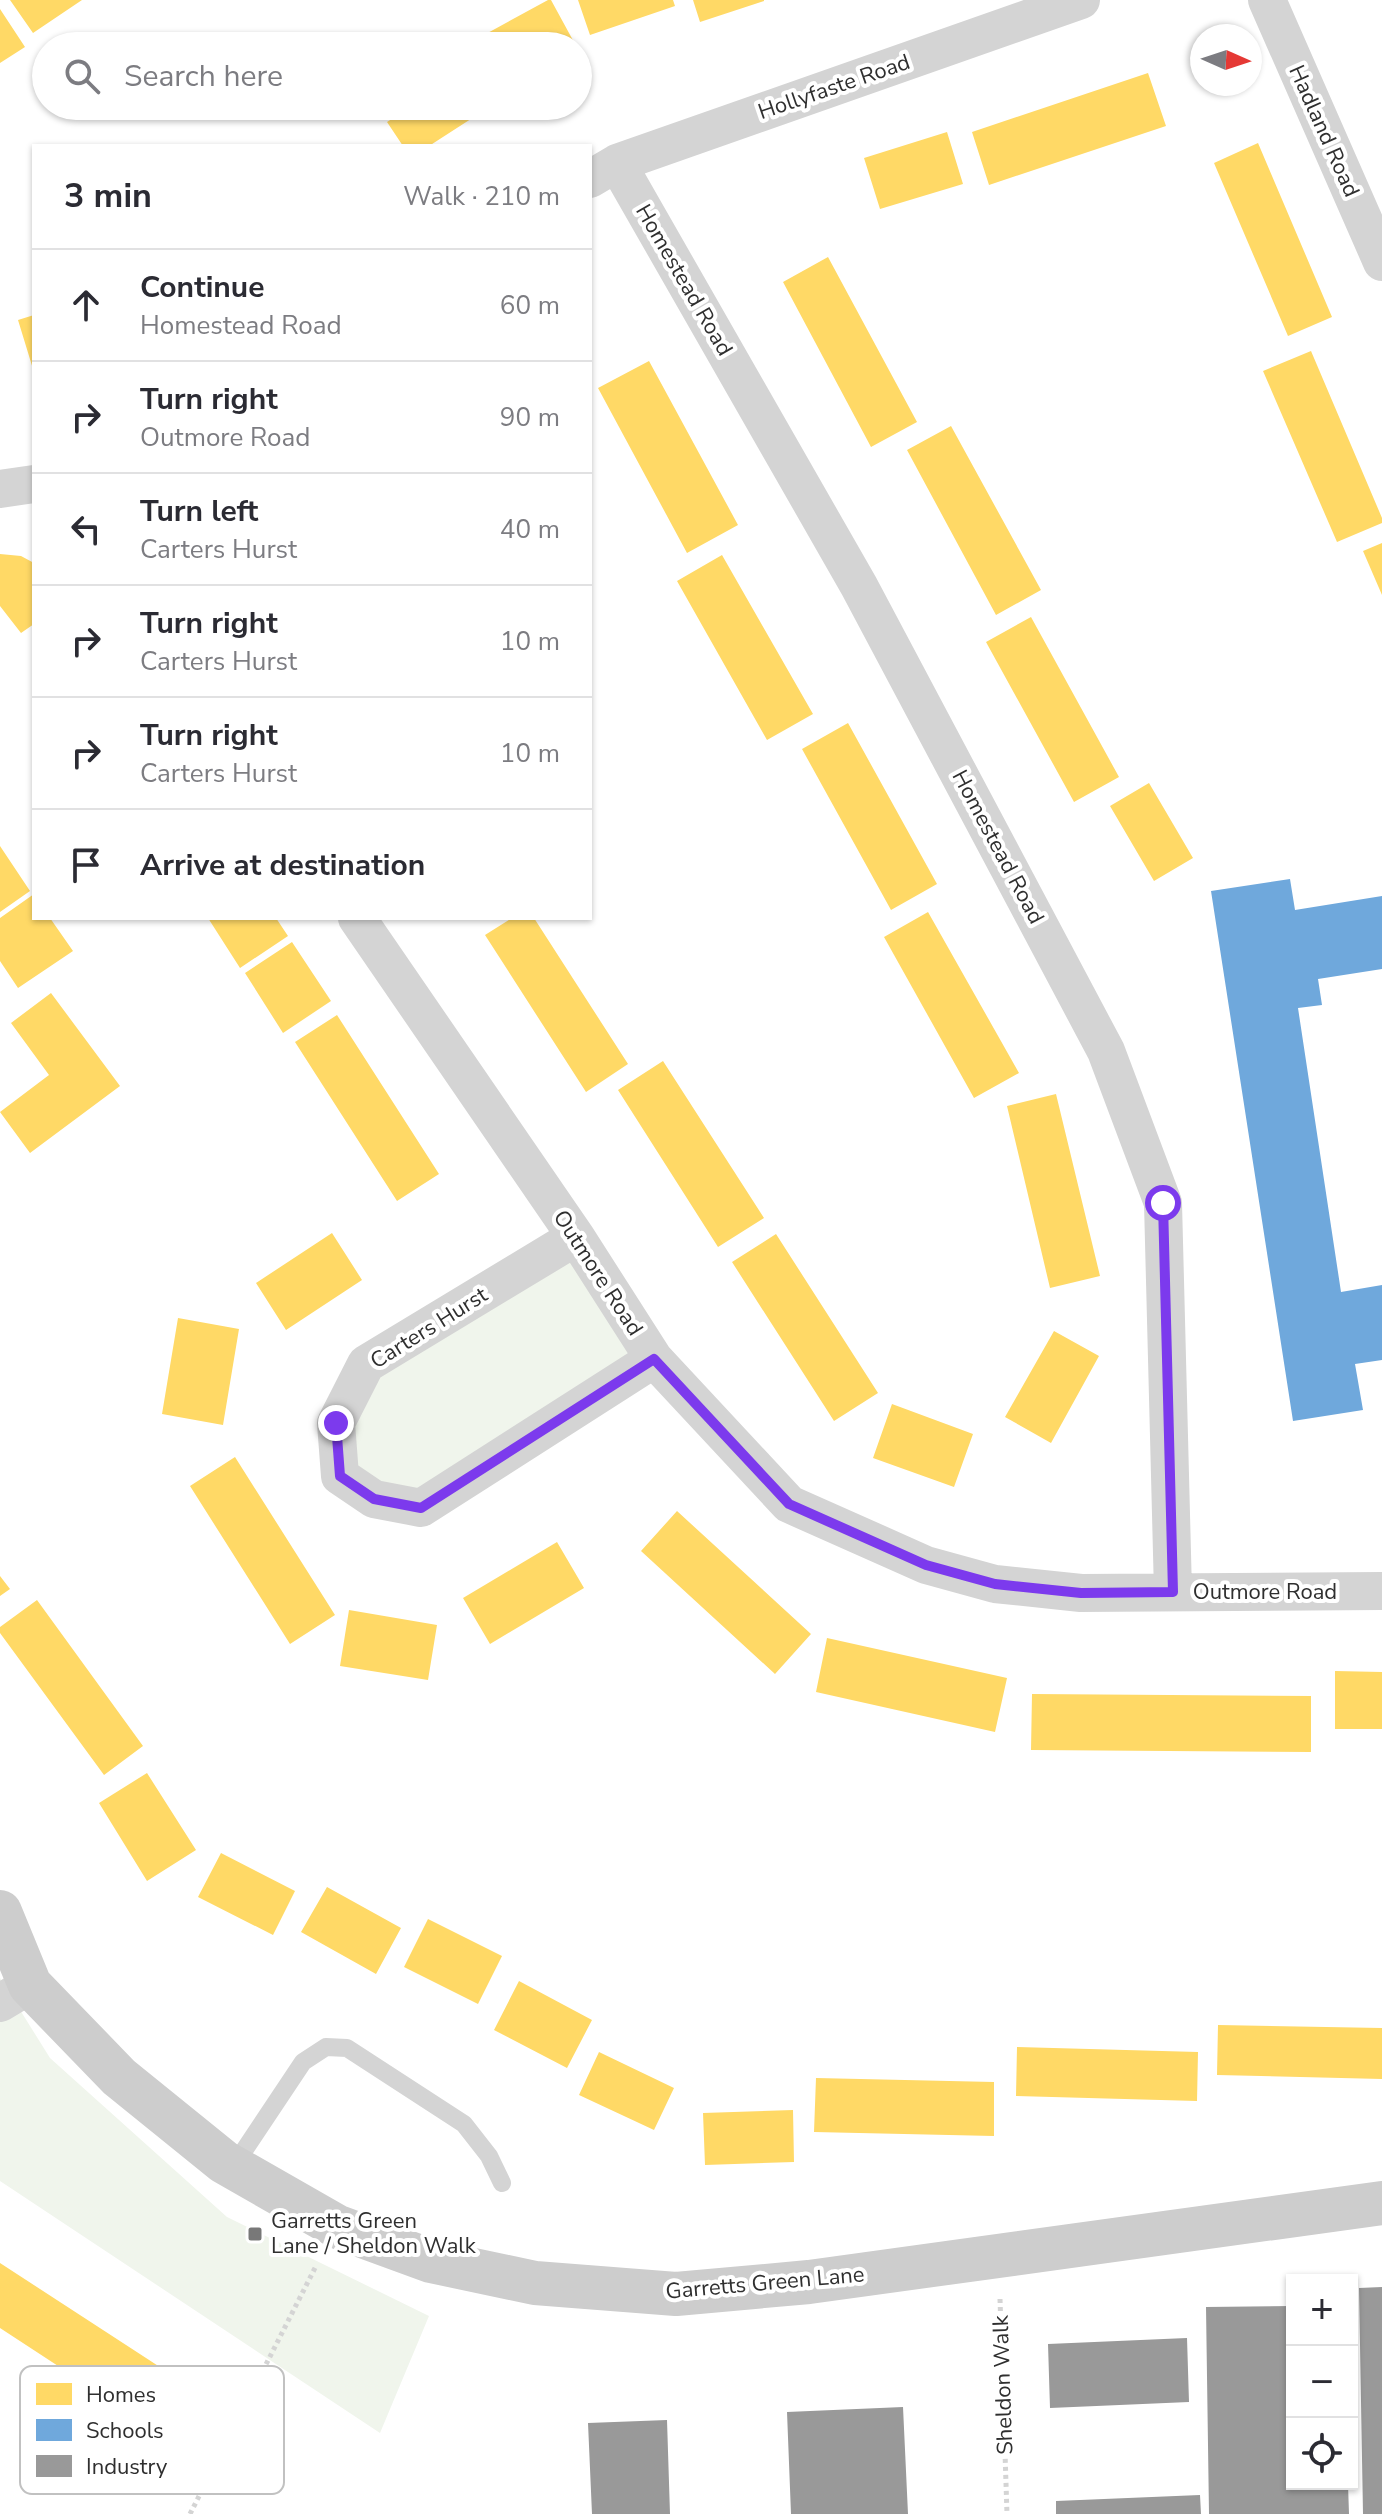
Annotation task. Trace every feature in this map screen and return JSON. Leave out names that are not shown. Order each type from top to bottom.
[{"type":"street","name":"Hollyfaste Road","points":[[603,171],[1081,0]]},
{"type":"street","name":"Hadland Road","points":[[1267,0],[1382,262]]},
{"type":"street","name":"Homestead Road","points":[[603,171],[859,586],[1106,1051],[1163,1203],[1173,1592]]},
{"type":"street","points":[[0,489],[32,484]]},
{"type":"street","name":"Outmore Road","points":[[358,920],[576,1237],[654,1359],[789,1504],[926,1565],[995,1584],[1081,1593],[1382,1591]]},
{"type":"street","name":"Carters Hurst","points":[[576,1237],[366,1364],[336,1423],[340,1476],[374,1499],[421,1508],[654,1359]]},
{"type":"street","name":"Garretts Green Lane","points":[[0,1912],[15,1994],[233,2167],[338,2227],[431,2261],[535,2283],[676,2294],[809,2282],[1382,2203]]},
{"type":"lane","points":[[233,2167],[303,2062],[326,2047],[347,2048],[464,2124],[489,2156],[502,2183]]},
{"type":"path","points":[[266,2366],[338,2227]]},
{"type":"path","name":"Sheldon Walk","points":[[999,2256],[1007,2514]]},
{"type":"path","points":[[190,2514],[200,2494]]},
{"type":"shaded area","points":[[576,1237],[654,1359],[421,1508],[340,1476],[366,1364]]},
{"type":"shaded area","points":[[0,1978],[50,2058],[227,2217],[429,2316],[380,2433],[284,2369],[284,2366],[279,2366],[0,2181]]},
{"type":"building: Homes","points":[[10,0],[82,0],[34,32]]},
{"type":"building: Homes","points":[[551,0],[568,32],[489,32]]},
{"type":"building: Homes","points":[[578,0],[673,0],[675,6],[592,34]]},
{"type":"building: Homes","points":[[693,0],[764,0],[764,1],[700,22]]},
{"type":"building: Homes","points":[[0,9],[25,47],[0,63]]},
{"type":"building: Homes","points":[[1148,73],[1166,126],[989,185],[972,132]]},
{"type":"building: Homes","points":[[469,120],[432,144],[402,144],[387,122]]},
{"type":"building: Homes","points":[[947,132],[963,184],[880,209],[864,158]]},
{"type":"building: Homes","points":[[1258,143],[1332,317],[1288,336],[1214,163]]},
{"type":"building: Homes","points":[[828,257],[917,422],[871,447],[783,282]]},
{"type":"building: Homes","points":[[32,316],[32,366],[18,320]]},
{"type":"building: Homes","points":[[1311,351],[1382,518],[1382,523],[1337,542],[1263,371]]},
{"type":"building: Homes","points":[[649,361],[738,525],[687,553],[598,388]]},
{"type":"building: Homes","points":[[951,426],[1041,590],[996,615],[907,450]]},
{"type":"building: Homes","points":[[1382,543],[1382,595],[1363,551]]},
{"type":"building: Homes","points":[[0,554],[21,556],[32,562],[32,625],[21,633],[0,606]]},
{"type":"building: Homes","points":[[722,555],[813,714],[767,740],[677,581]]},
{"type":"building: Homes","points":[[1031,617],[1119,777],[1074,802],[986,642]]},
{"type":"building: Homes","points":[[848,723],[937,884],[891,910],[802,749]]},
{"type":"building: Homes","points":[[1149,783],[1193,858],[1154,881],[1110,806]]},
{"type":"building: Homes","points":[[0,846],[30,891],[0,912]]},
{"type":"building: Homes","points":[[32,895],[32,920],[51,920],[73,951],[18,988],[0,961],[0,918]]},
{"type":"building: Homes","points":[[928,912],[1019,1073],[974,1098],[884,937]]},
{"type":"building: Homes","points":[[209,920],[277,920],[288,936],[240,968]]},
{"type":"building: Homes","points":[[509,920],[535,920],[628,1064],[586,1092],[485,935]]},
{"type":"building: Homes","points":[[292,942],[331,1001],[283,1033],[245,973]]},
{"type":"building: Homes","points":[[51,993],[120,1086],[30,1153],[0,1112],[49,1075],[11,1023]]},
{"type":"building: Homes","points":[[337,1015],[439,1174],[397,1201],[295,1042]]},
{"type":"building: Homes","points":[[663,1061],[764,1218],[718,1247],[618,1090]]},
{"type":"building: Homes","points":[[1056,1094],[1100,1276],[1050,1288],[1007,1106]]},
{"type":"building: Homes","points":[[332,1233],[362,1280],[286,1330],[256,1283]]},
{"type":"building: Homes","points":[[776,1234],[878,1393],[834,1421],[732,1262]]},
{"type":"building: Homes","points":[[178,1318],[239,1329],[223,1425],[162,1414]]},
{"type":"building: Homes","points":[[1054,1331],[1099,1356],[1051,1443],[1005,1417]]},
{"type":"building: Homes","points":[[892,1404],[973,1434],[954,1487],[873,1458]]},
{"type":"building: Homes","points":[[235,1457],[335,1615],[290,1644],[190,1486]]},
{"type":"building: Homes","points":[[677,1511],[811,1634],[775,1674],[641,1551]]},
{"type":"building: Homes","points":[[557,1542],[584,1588],[490,1644],[463,1598]]},
{"type":"building: Homes","points":[[0,1576],[10,1589],[0,1596]]},
{"type":"building: Homes","points":[[37,1600],[143,1746],[104,1775],[0,1633],[0,1627]]},
{"type":"building: Homes","points":[[349,1610],[437,1625],[428,1680],[340,1666]]},
{"type":"building: Homes","points":[[827,1638],[1007,1678],[995,1732],[816,1692]]},
{"type":"building: Homes","points":[[1335,1671],[1382,1672],[1382,1729],[1335,1729]]},
{"type":"building: Homes","points":[[1032,1694],[1311,1696],[1311,1752],[1031,1750]]},
{"type":"building: Homes","points":[[147,1773],[196,1850],[147,1881],[99,1803]]},
{"type":"building: Homes","points":[[221,1853],[295,1891],[273,1935],[198,1897]]},
{"type":"building: Homes","points":[[327,1887],[401,1928],[376,1974],[301,1932]]},
{"type":"building: Homes","points":[[428,1919],[502,1956],[478,2004],[404,1967]]},
{"type":"building: Homes","points":[[519,1981],[592,2020],[567,2068],[494,2030]]},
{"type":"building: Homes","points":[[1218,2025],[1382,2028],[1382,2079],[1217,2075]]},
{"type":"building: Homes","points":[[1017,2047],[1198,2052],[1197,2101],[1016,2096]]},
{"type":"building: Homes","points":[[599,2052],[674,2088],[654,2130],[579,2095]]},
{"type":"building: Homes","points":[[816,2078],[994,2082],[994,2136],[814,2132]]},
{"type":"building: Homes","points":[[793,2110],[794,2162],[705,2165],[703,2113]]},
{"type":"building: Homes","points":[[0,2263],[158,2366],[58,2366],[0,2328]]},
{"type":"building: Schools","points":[[1290,879],[1295,910],[1382,896],[1382,969],[1318,979],[1322,1005],[1298,1008],[1341,1292],[1382,1285],[1382,1360],[1355,1364],[1363,1410],[1293,1421],[1211,891]]},
{"type":"building: Industry","points":[[1382,2287],[1382,2514],[1363,2514],[1359,2288]]},
{"type":"building: Industry","points":[[1286,2306],[1286,2490],[1348,2490],[1349,2514],[1209,2514],[1206,2307]]},
{"type":"building: Industry","points":[[1187,2338],[1189,2402],[1050,2408],[1048,2344]]},
{"type":"building: Industry","points":[[903,2407],[908,2514],[791,2514],[787,2412]]},
{"type":"building: Industry","points":[[667,2420],[670,2514],[592,2514],[588,2423]]},
{"type":"building: Industry","points":[[1200,2495],[1201,2514],[1056,2514],[1056,2501]]},
{"type":"place","name":"Garretts Green Lane / Sheldon Walk","points":[[255,2234]]},
{"type":"route","points":[[336,1423],[340,1476],[374,1499],[421,1508],[654,1359],[789,1504],[926,1565],[995,1584],[1081,1593],[1173,1592],[1163,1203]]}]
